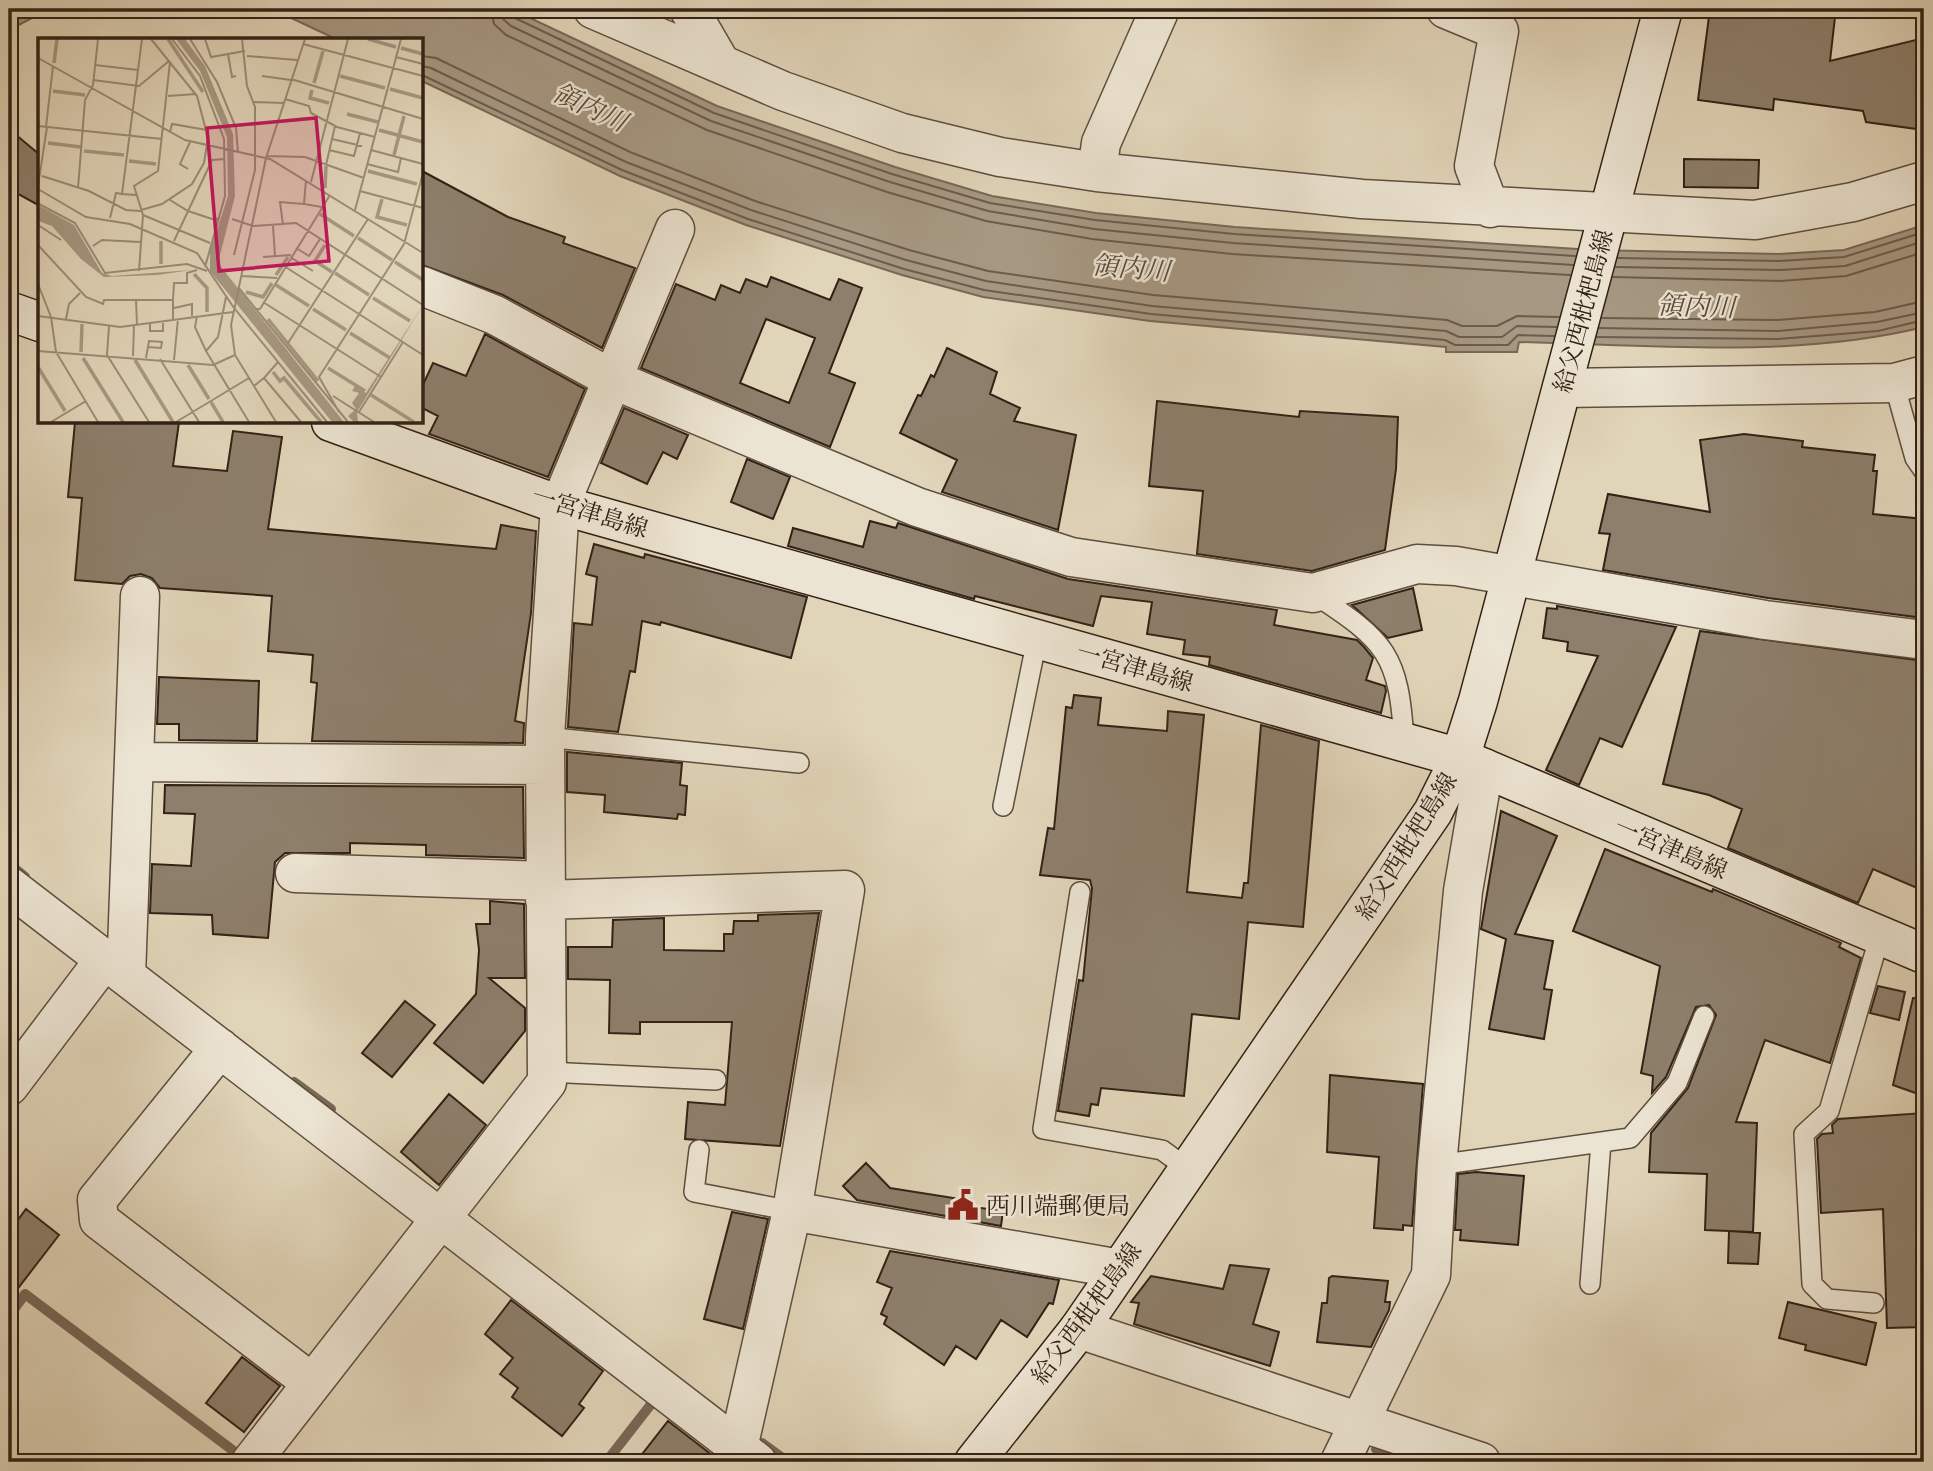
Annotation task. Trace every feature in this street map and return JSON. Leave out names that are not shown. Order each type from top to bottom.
[{"type":"street","points":[[593,9],[721,64],[902,133],[1000,157],[1097,172],[1349,198],[1608,217],[1755,219],[1853,202],[1924,181]]},
{"type":"street","points":[[689,9],[721,64]]},
{"type":"street","points":[[1097,172],[1101,144],[1160,9]]},
{"type":"street","points":[[1446,9],[1504,20],[1474,166],[1490,208]]},
{"type":"street","name":"給父西枇杷島線","points":[[974,1462],[1079,1329],[1433,812],[1472,763],[1512,574],[1663,9]]},
{"type":"street","points":[[251,1462],[547,1082],[545,751],[560,505],[675,229]]},
{"type":"street","points":[[424,287],[495,316],[614,380],[917,506],[1071,557],[1313,593],[1417,564],[1512,574],[1765,620],[1924,640]]},
{"type":"street","points":[[9,311],[38,320]]},
{"type":"street","points":[[1563,385],[1909,379]]},
{"type":"street","name":"一宮津島線","points":[[337,424],[560,505],[1472,763],[1924,954]]},
{"type":"street","points":[[9,1086],[115,967],[134,762],[140,596]]},
{"type":"street","points":[[134,762],[545,751]]},
{"type":"street","points":[[1340,1462],[1431,1275],[1437,1165],[1463,891],[1472,763]]},
{"type":"street","points":[[9,886],[748,1455],[845,890],[545,891],[295,873]]},
{"type":"street","points":[[220,1048],[97,1200],[99,1220],[312,1383]]},
{"type":"street","points":[[792,1211],[1120,1269]]},
{"type":"street","points":[[1079,1329],[1480,1462]]},
{"type":"lane","points":[[1909,379],[1915,458],[1924,471]]},
{"type":"lane","points":[[1313,593],[1356,621],[1378,641],[1395,669],[1404,742]]},
{"type":"lane","points":[[1003,806],[1037,639]]},
{"type":"lane","points":[[545,751],[799,763]]},
{"type":"lane","points":[[1080,892],[1043,1129],[1162,1150],[1188,1169]]},
{"type":"lane","points":[[1874,1303],[1827,1298],[1812,1284],[1804,1134],[1829,1111],[1880,935]]},
{"type":"lane","points":[[1437,1165],[1630,1138],[1677,1083],[1704,1016]]},
{"type":"lane","points":[[547,1072],[716,1080]]},
{"type":"lane","points":[[1590,1283],[1601,1142]]},
{"type":"lane","points":[[699,1150],[694,1192],[792,1211]]},
{"type":"water","points":[[9,9],[49,9],[9,30]]},
{"type":"water","name":"領内川","points":[[272,9],[511,9],[717,106],[895,167],[992,196],[1096,213],[1235,227],[1593,250],[1779,254],[1844,250],[1924,225],[1924,327],[1874,337],[1774,347],[1519,342],[1517,352],[1446,352],[1446,347],[1150,321],[983,297],[902,275],[746,225],[620,176],[424,82],[424,38],[334,38]]},
{"type":"building","points":[[1710,9],[1772,9],[1835,17],[1830,61],[1924,38],[1924,130],[1866,122],[1863,111],[1774,99],[1773,110],[1698,100]]},
{"type":"building","points":[[9,129],[38,153],[38,205],[9,189]]},
{"type":"building","points":[[1684,159],[1759,160],[1758,188],[1684,187]]},
{"type":"building","points":[[424,172],[508,217],[565,237],[563,243],[635,268],[602,348],[503,295],[424,266]]},
{"type":"building","points":[[771,277],[830,300],[839,279],[862,288],[829,373],[855,383],[830,447],[641,368],[676,284],[715,300],[721,285],[740,293],[746,279],[767,287]],"holes":[[[766,319],[815,338],[789,403],[740,383]]]},
{"type":"building","points":[[485,334],[585,389],[548,477],[429,434],[438,416],[424,409],[424,383],[433,363],[466,376]]},
{"type":"building","points":[[947,348],[997,372],[990,394],[1020,408],[1014,421],[1076,435],[1058,530],[942,492],[957,460],[900,433],[918,395],[921,396],[931,375],[934,377]]},
{"type":"building","points":[[1157,401],[1299,417],[1300,411],[1398,417],[1396,469],[1385,550],[1312,571],[1197,554],[1203,491],[1149,486]]},
{"type":"building","points":[[624,408],[688,435],[677,459],[663,452],[647,484],[601,463]]},
{"type":"building","points":[[75,424],[179,424],[173,466],[227,471],[233,431],[282,437],[268,529],[496,549],[501,525],[536,531],[531,613],[515,721],[524,723],[523,743],[312,741],[317,683],[311,682],[313,655],[268,651],[272,596],[160,588],[152,578],[141,574],[130,576],[122,584],[75,580],[82,498],[68,497]]},
{"type":"building","points":[[1744,434],[1803,441],[1802,447],[1875,455],[1873,471],[1877,471],[1873,514],[1924,519],[1924,618],[1768,598],[1603,570],[1610,534],[1599,533],[1608,494],[1710,512],[1700,440]]},
{"type":"building","points":[[747,459],[790,477],[773,519],[731,502]]},
{"type":"building","points":[[870,521],[896,528],[898,523],[1068,579],[1277,610],[1274,625],[1357,640],[1373,658],[1366,680],[1385,686],[1381,713],[1209,665],[1210,657],[1183,654],[1185,640],[1147,634],[1152,602],[1101,596],[1093,626],[975,596],[974,599],[788,546],[793,528],[863,547]]},
{"type":"building","points":[[594,544],[644,558],[645,554],[807,597],[791,658],[661,622],[660,625],[642,621],[635,672],[630,671],[618,732],[568,727],[574,623],[592,625],[597,577],[586,574]]},
{"type":"building","points":[[1413,588],[1422,630],[1388,638],[1352,605]]},
{"type":"building","points":[[1557,606],[1676,627],[1622,747],[1600,738],[1579,785],[1546,770],[1598,656],[1567,651],[1568,642],[1543,638],[1547,608],[1557,609]]},
{"type":"building","points":[[1700,631],[1924,661],[1924,891],[1873,869],[1858,903],[1728,848],[1742,809],[1709,795],[1663,784]]},
{"type":"building","points":[[159,677],[259,681],[257,741],[179,740],[179,724],[157,724]]},
{"type":"building","points":[[1074,695],[1101,698],[1098,725],[1167,731],[1168,711],[1204,715],[1187,892],[1242,898],[1244,883],[1248,883],[1261,725],[1319,741],[1303,927],[1248,922],[1239,1019],[1192,1014],[1184,1096],[1101,1088],[1098,1105],[1091,1104],[1089,1116],[1058,1111],[1079,980],[1083,981],[1092,888],[1090,880],[1040,875],[1048,828],[1054,829],[1066,707],[1072,708]]},
{"type":"building","points":[[567,752],[682,763],[680,785],[687,786],[685,815],[678,814],[677,819],[604,812],[605,795],[567,792]]},
{"type":"building","points":[[165,785],[523,787],[524,858],[426,855],[426,845],[350,843],[350,853],[285,853],[275,862],[268,938],[213,934],[212,915],[150,913],[152,864],[191,866],[195,814],[164,813]]},
{"type":"building","points":[[1501,811],[1557,836],[1515,934],[1553,941],[1544,989],[1552,990],[1544,1039],[1489,1029],[1506,939],[1481,929]]},
{"type":"building","points":[[1605,849],[1712,892],[1713,889],[1841,943],[1839,947],[1861,958],[1830,1063],[1765,1040],[1736,1122],[1757,1123],[1753,1232],[1705,1230],[1707,1174],[1649,1172],[1651,1133],[1688,1088],[1716,1015],[1709,1005],[1696,1007],[1666,1077],[1652,1093],[1653,1076],[1641,1073],[1660,966],[1573,931]]},
{"type":"building","points":[[490,901],[524,904],[525,978],[489,978],[525,1008],[525,1031],[483,1083],[434,1043],[476,994],[479,950],[476,924],[490,924]]},
{"type":"building","points":[[819,913],[780,1146],[685,1139],[688,1102],[725,1105],[732,1022],[640,1022],[640,1034],[609,1033],[610,980],[568,979],[568,947],[612,947],[613,920],[664,918],[664,950],[724,951],[724,934],[733,934],[734,921],[758,921],[758,915]]},
{"type":"building","points":[[1878,986],[1905,992],[1899,1020],[1870,1013]]},
{"type":"building","points":[[1913,998],[1924,999],[1924,1096],[1893,1085]]},
{"type":"building","points":[[405,1001],[435,1025],[392,1077],[362,1053]]},
{"type":"building","points":[[1330,1075],[1423,1084],[1412,1226],[1403,1225],[1403,1230],[1374,1228],[1379,1157],[1327,1152]]},
{"type":"building","points":[[449,1094],[486,1125],[439,1185],[401,1152]]},
{"type":"building","points":[[1924,1113],[1924,1327],[1887,1328],[1883,1209],[1821,1213],[1817,1139],[1822,1134],[1833,1133],[1832,1125],[1838,1119]]},
{"type":"building","points":[[866,1163],[890,1188],[960,1199],[959,1205],[1003,1211],[1001,1226],[857,1200],[843,1186]]},
{"type":"building","points":[[1476,1172],[1524,1176],[1518,1245],[1460,1240],[1461,1230],[1455,1230],[1458,1174]]},
{"type":"building","points":[[26,1209],[59,1235],[9,1300],[9,1232]]},
{"type":"building","points":[[732,1212],[768,1219],[743,1329],[704,1319]]},
{"type":"building","points":[[1729,1231],[1760,1233],[1758,1264],[1728,1263]]},
{"type":"building","points":[[890,1251],[1059,1280],[1053,1304],[1049,1303],[1027,1337],[1001,1320],[976,1359],[956,1346],[944,1365],[884,1324],[887,1317],[881,1314],[892,1288],[877,1282]]},
{"type":"building","points":[[1230,1265],[1269,1269],[1253,1324],[1279,1332],[1270,1366],[1134,1324],[1139,1303],[1131,1302],[1151,1276],[1223,1289]]},
{"type":"building","points":[[1332,1276],[1388,1281],[1385,1302],[1390,1302],[1389,1310],[1371,1347],[1317,1342],[1322,1303],[1327,1303],[1329,1278]]},
{"type":"building","points":[[511,1300],[603,1371],[579,1404],[584,1408],[562,1436],[512,1397],[518,1388],[500,1374],[513,1358],[485,1334]]},
{"type":"building","points":[[1788,1302],[1876,1323],[1866,1365],[1805,1350],[1806,1345],[1779,1338]]},
{"type":"building","points":[[242,1357],[280,1386],[244,1432],[206,1403]]},
{"type":"building","points":[[668,1421],[721,1462],[636,1462]]},
{"type":"waterway","points":[[9,864],[25,877]]},
{"type":"waterway","points":[[294,1082],[331,1109]]},
{"type":"waterway","points":[[9,1316],[25,1294],[239,1455]]},
{"type":"waterway","points":[[606,1462],[652,1403]]},
{"type":"waterway","points":[[762,1443],[788,1462]]},
{"type":"waterway","points":[[1376,1449],[1415,1462]]},
{"type":"place","name":"西川端郵便局","points":[[963,1205]]}]
